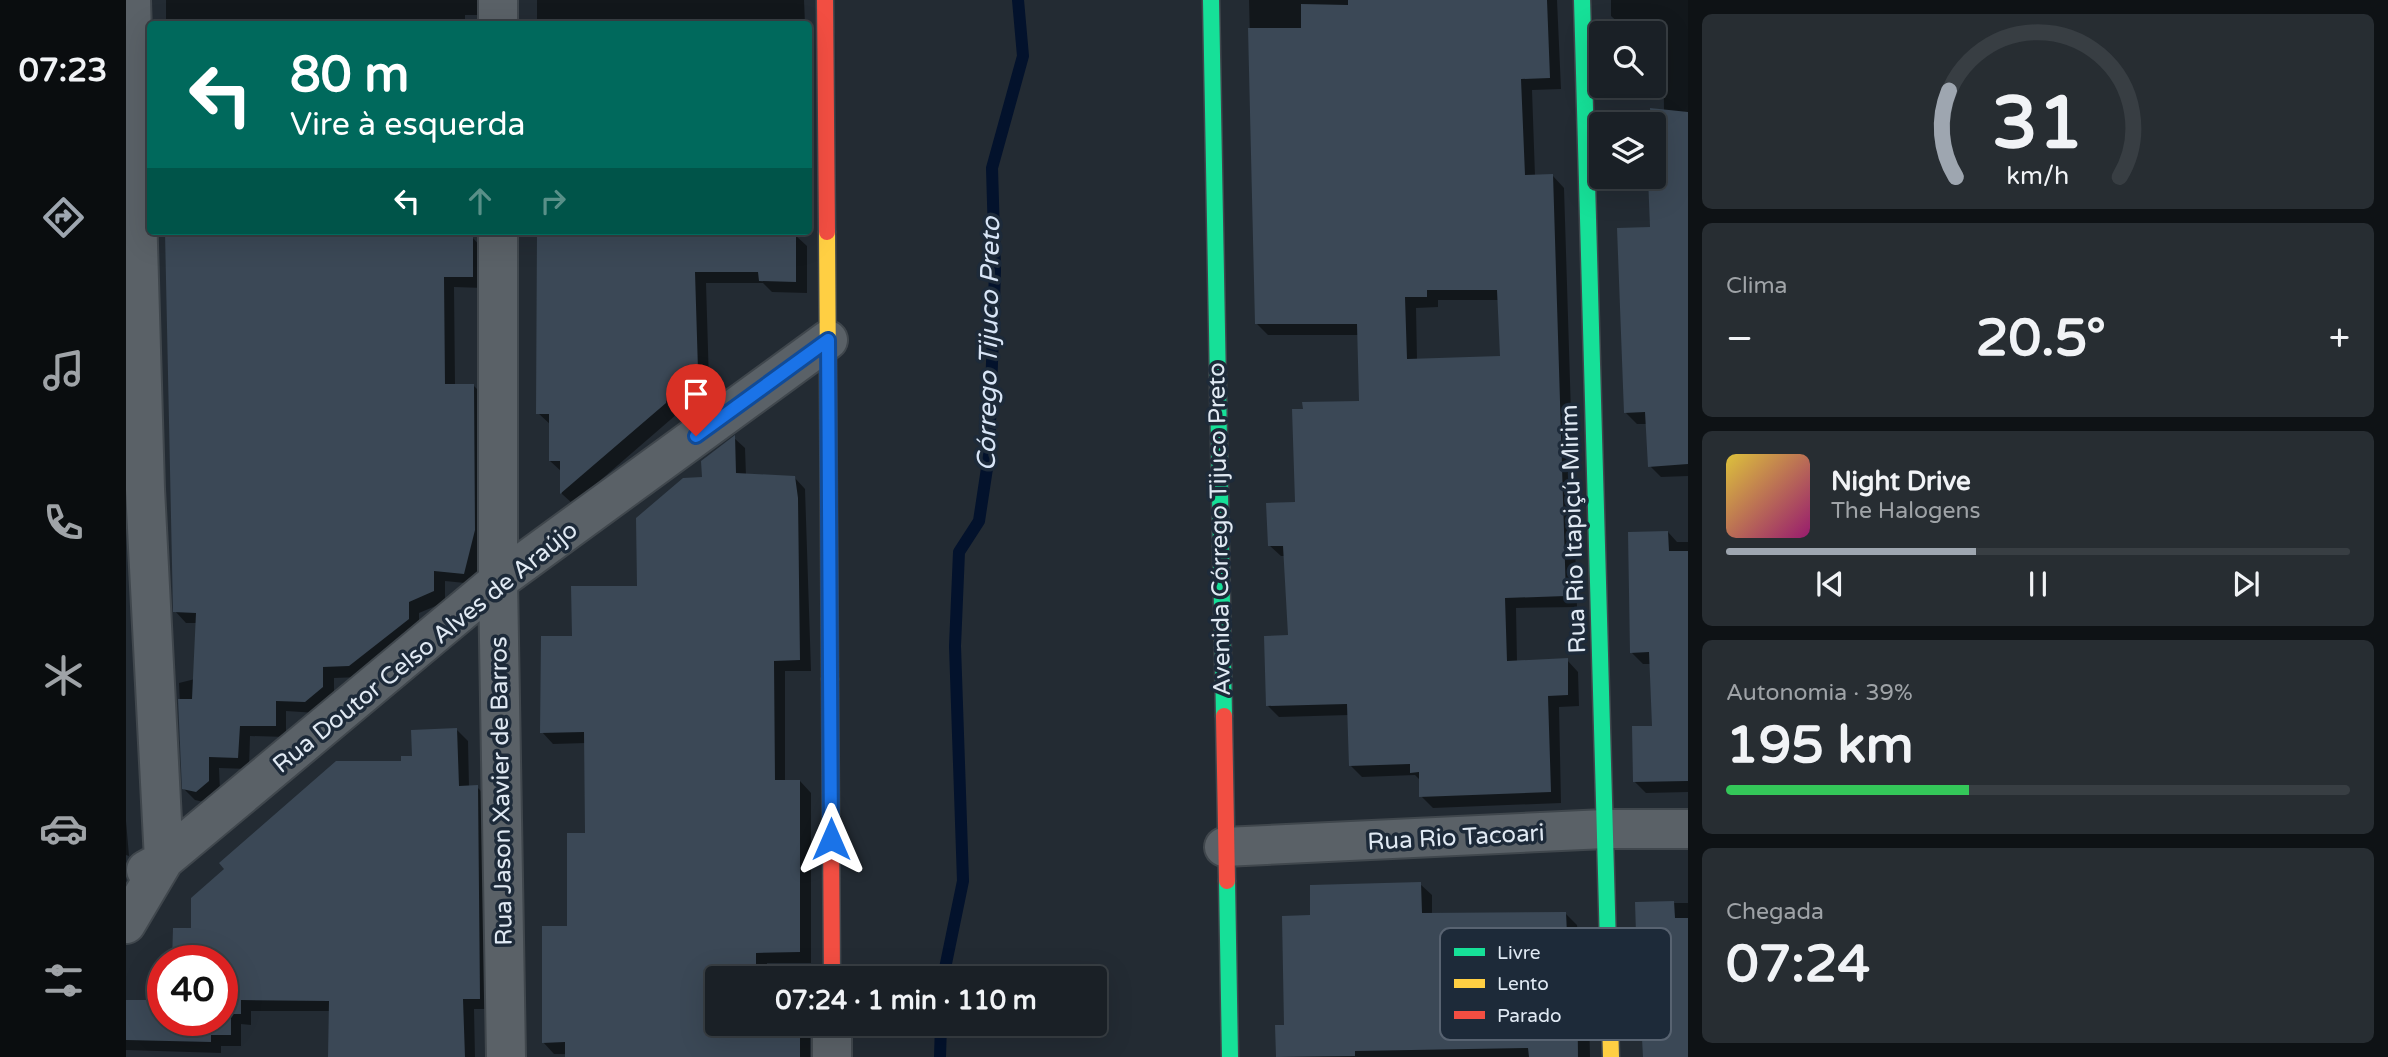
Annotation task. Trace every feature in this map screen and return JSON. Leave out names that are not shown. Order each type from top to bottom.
[{"type":"street","points":[[126,924],[164,860],[145,488],[131,0]]},
{"type":"street","points":[[498,0],[498,21]]},
{"type":"street","points":[[825,0],[832,966]]},
{"type":"street","name":"Avenida Córrego Tijuco Preto","points":[[1211,0],[1224,847],[1230,1057]]},
{"type":"street","name":"Rua Rio Itapiçú-Mirim","points":[[1582,0],[1608,928]]},
{"type":"street","name":"Rua Jason Xavier de Barros","points":[[498,235],[498,581],[506,1057]]},
{"type":"street","name":"Rua Doutor Celso Alves de Araújo","points":[[126,881],[164,860],[498,581],[828,340]]},
{"type":"street","name":"Rua Rio Tacoari","points":[[1224,847],[1605,830],[1688,829]]},
{"type":"street","points":[[832,1036],[832,1057]]},
{"type":"building","points":[[1348,0],[1547,0],[1550,78],[1521,79],[1525,175],[1553,174],[1566,596],[1505,598],[1507,661],[1568,658],[1568,695],[1548,696],[1551,792],[1419,797],[1419,772],[1410,773],[1410,764],[1349,766],[1347,704],[1266,706],[1264,636],[1288,635],[1283,546],[1268,546],[1266,503],[1295,502],[1292,409],[1303,409],[1302,402],[1359,401],[1357,324],[1255,324],[1248,28],[1301,28],[1301,4],[1348,5]],"holes":[[[1427,290],[1497,290],[1500,356],[1407,359],[1405,297],[1427,297]]]},
{"type":"building","points":[[1650,108],[1688,112],[1688,464],[1648,467],[1645,412],[1624,413],[1617,228],[1650,227],[1648,189],[1666,189],[1666,112],[1650,112]]},
{"type":"building","points":[[165,235],[473,236],[473,277],[444,277],[445,384],[474,384],[475,530],[464,574],[434,571],[434,591],[409,602],[409,619],[349,666],[323,667],[323,687],[305,702],[276,701],[276,726],[240,726],[238,758],[209,757],[209,781],[196,792],[182,789],[178,699],[192,699],[196,613],[173,612]]},
{"type":"building","points":[[537,235],[796,235],[796,282],[759,281],[758,272],[695,272],[698,370],[667,393],[666,403],[560,494],[560,461],[549,461],[549,414],[536,414]]},
{"type":"building","points":[[735,435],[736,473],[795,476],[798,498],[800,660],[774,661],[775,780],[800,780],[800,952],[756,953],[756,966],[705,966],[705,1036],[800,1036],[800,1057],[565,1057],[565,1042],[542,1043],[542,926],[567,926],[567,833],[585,833],[584,732],[540,733],[541,636],[572,636],[571,586],[637,586],[636,518],[683,478],[702,477],[701,461]]},
{"type":"building","points":[[1668,531],[1669,551],[1688,551],[1688,781],[1633,782],[1632,726],[1652,726],[1649,652],[1630,653],[1628,532]]},
{"type":"building","points":[[457,728],[459,786],[478,785],[480,999],[463,999],[465,1057],[328,1057],[329,1001],[241,1000],[241,1014],[238,1014],[238,945],[172,945],[173,928],[191,928],[191,898],[224,869],[219,863],[336,761],[401,761],[401,756],[412,756],[411,730]]},
{"type":"building","points":[[1421,882],[1422,913],[1566,912],[1567,928],[1440,928],[1440,1040],[1578,1040],[1578,1057],[1529,1057],[1528,1048],[1355,1051],[1355,1056],[1276,1057],[1275,1025],[1284,1025],[1282,916],[1310,915],[1310,885]]},
{"type":"building","points":[[1674,901],[1675,918],[1688,918],[1688,1057],[1643,1057],[1642,1040],[1671,1040],[1671,928],[1636,928],[1635,902]]},
{"type":"building","points":[[126,1000],[147,1000],[147,1036],[211,1036],[211,1042],[126,1040]]},
{"type":"waterway","name":"Córrego Tijuco Preto","points":[[945,966],[963,881],[955,646],[959,552],[979,521],[989,455],[995,270],[992,168],[1023,56],[1018,0]]},
{"type":"waterway","name":"Córrego Tijuco Preto","points":[[940,1057],[941,1036]]},
{"type":"traffic: fast","points":[[1211,0],[1224,716]]},
{"type":"traffic: fast","points":[[1582,0],[1608,928]]},
{"type":"traffic: fast","points":[[1227,881],[1230,1057]]},
{"type":"traffic: slow","points":[[827,232],[830,679]]},
{"type":"traffic: slow","points":[[1611,1040],[1611,1057]]},
{"type":"traffic: jam","points":[[825,0],[827,232]]},
{"type":"traffic: jam","points":[[830,679],[832,966]]},
{"type":"traffic: jam","points":[[1224,716],[1227,881]]},
{"type":"route","points":[[696,436],[828,340],[831,839]]}]
